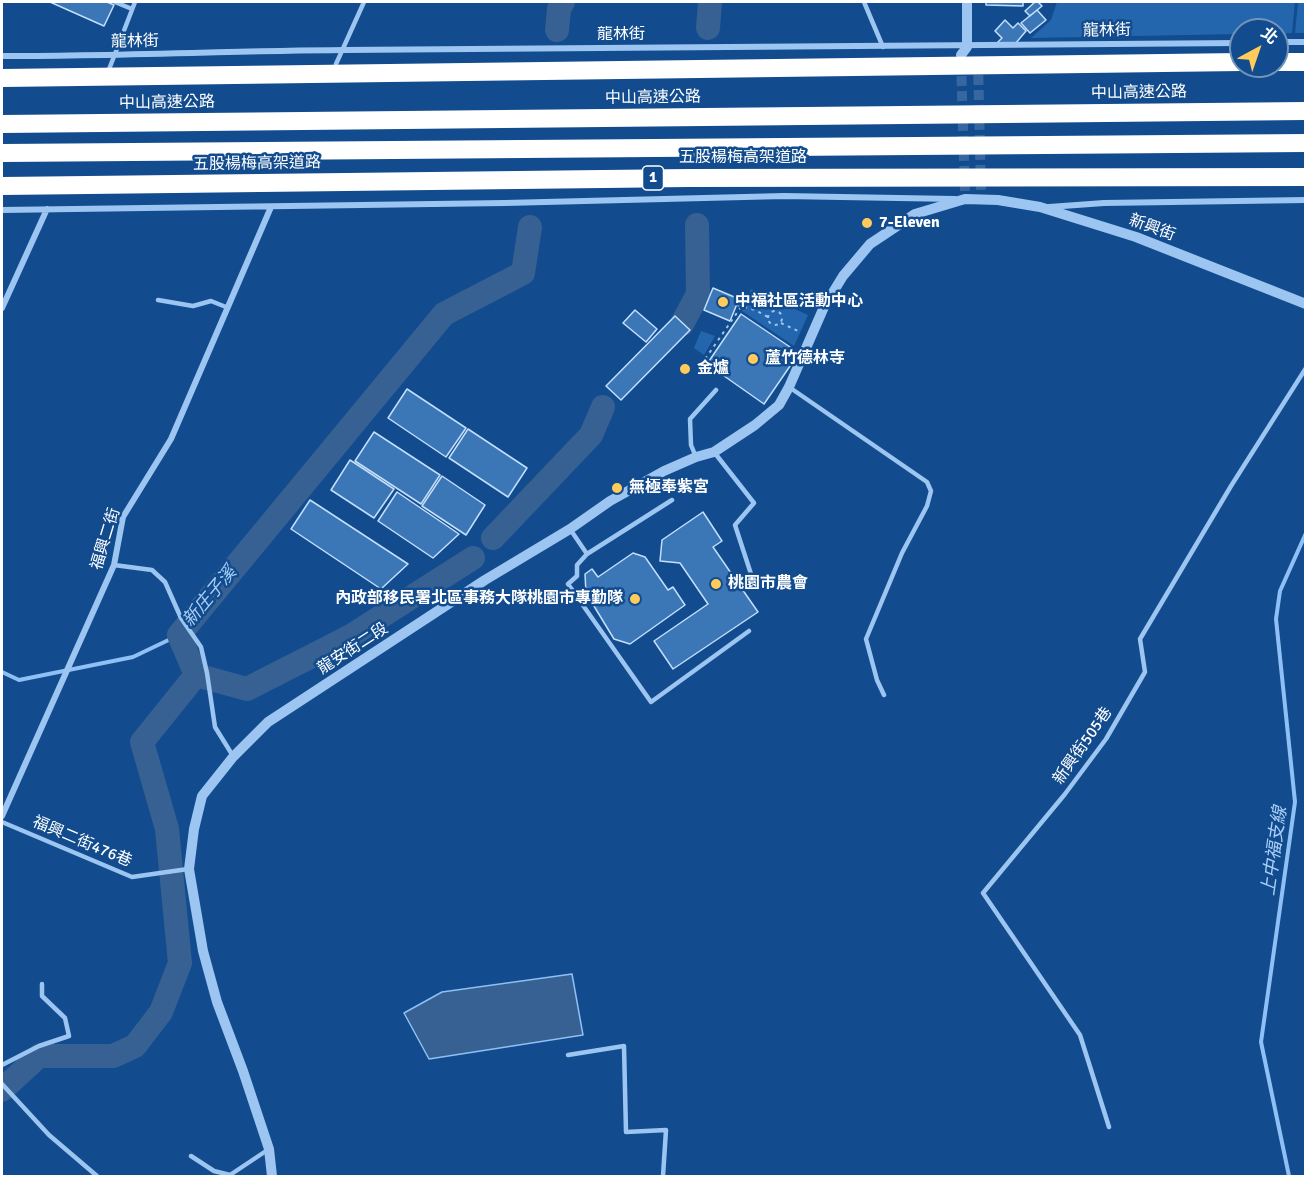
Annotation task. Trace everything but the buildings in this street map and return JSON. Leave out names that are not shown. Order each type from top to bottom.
[{"type":"highway","points":[[2,78],[1229,62]]},
{"type":"highway","points":[[1289,62],[1305,62]]},
{"type":"highway","name":"中山高速公路","points":[[2,122],[1305,111]]},
{"type":"highway","name":"1","points":[[2,154],[1305,143]]},
{"type":"highway","name":"五股楊梅高架道路","points":[[2,186],[689,178],[1305,177]]},
{"type":"street","points":[[967,2],[964,51],[978,57]]},
{"type":"street","points":[[1289,42],[1305,42]]},
{"type":"street","name":"龍林街","points":[[2,56],[113,56],[342,50],[658,48],[883,47],[964,51],[1229,43]]},
{"type":"street","points":[[2,210],[965,195]]},
{"type":"street","name":"龍安街二段","points":[[272,1176],[269,1149],[217,1002],[202,951],[185,869],[202,796],[233,756],[268,722],[485,580],[570,529],[610,501],[664,471],[714,452],[755,425],[778,405],[789,387],[824,307],[843,276],[870,244],[915,214],[965,195],[982,195]]},
{"type":"street","name":"新興街","points":[[982,195],[1040,207],[1136,237],[1305,304]]},
{"type":"street","points":[[1040,207],[1104,203],[1305,200]]},
{"type":"street","name":"福興二街","points":[[2,816],[114,566],[123,517],[171,439],[271,207]]},
{"type":"street","points":[[2,308],[47,209]]},
{"type":"lane","points":[[115,2],[132,9]]},
{"type":"lane","points":[[105,79],[135,2]]},
{"type":"lane","points":[[336,64],[364,2]]},
{"type":"lane","points":[[864,2],[883,47]]},
{"type":"lane","points":[[158,300],[193,306],[211,301],[226,307]]},
{"type":"lane","name":"新興街505巷","points":[[1109,1127],[1080,1035],[983,893],[1065,794],[1106,738],[1145,672],[1140,639],[1231,486],[1305,368]]},
{"type":"lane","points":[[789,387],[927,482],[931,490],[927,506],[902,553],[866,639],[876,680],[884,695]]},
{"type":"lane","points":[[696,457],[691,445],[690,418],[716,390]]},
{"type":"lane","points":[[714,452],[754,503],[735,525],[751,574]]},
{"type":"lane","points":[[672,500],[587,554],[578,565],[577,576],[568,584],[651,702],[749,631]]},
{"type":"lane","points":[[570,529],[587,554]]},
{"type":"lane","points":[[114,566],[152,570],[165,582],[181,618],[201,647],[212,695],[215,727],[233,756]]},
{"type":"lane","name":"福興二街476巷","points":[[2,822],[132,877],[185,869]]},
{"type":"lane","points":[[2,1065],[39,1046],[69,1036],[65,1018],[42,996],[42,984]]},
{"type":"lane","points":[[568,1055],[624,1046],[626,1132],[666,1130],[663,1176]]},
{"type":"lane","points":[[2,1084],[49,1136],[97,1176]]},
{"type":"lane","points":[[191,1156],[214,1171],[230,1175],[269,1149]]},
{"type":"path","points":[[737,306],[755,310],[768,317],[772,325],[781,323],[811,338]]},
{"type":"path","points":[[701,365],[741,307]]},
{"type":"path","points":[[768,317],[773,312],[778,312],[782,317],[781,323]]},
{"type":"shaded area","points":[[1057,2],[1295,2],[1292,33],[1289,33],[1289,18],[1229,18],[1229,34],[1031,38],[1051,20]]},
{"type":"shaded area","points":[[1298,2],[1305,2],[1305,33],[1295,33]]},
{"type":"shaded area","points":[[751,289],[808,315],[794,346],[742,311]]},
{"type":"shaded area","points":[[701,331],[715,336],[704,355],[694,348]]},
{"type":"shaded area","points":[[572,974],[583,1035],[429,1059],[404,1013],[442,992]]},
{"type":"waterway","name":"新庄子溪","points":[[557,30],[559,9],[563,2]]},
{"type":"waterway","points":[[708,28],[710,2]]},
{"type":"waterway","points":[[682,324],[698,294],[697,225]]},
{"type":"waterway","name":"新庄子溪","points":[[2,1090],[39,1056],[113,1056],[135,1046],[161,1012],[180,963],[167,829],[142,742],[196,675],[179,635],[444,314],[523,273],[530,227]]},
{"type":"waterway","points":[[493,538],[591,435],[603,407]]},
{"type":"waterway","name":"上中福支線","points":[[1289,1176],[1261,1042],[1295,802],[1276,619],[1280,591],[1306,533]]},
{"type":"waterway","points":[[196,675],[247,689],[349,637],[473,558]]},
{"type":"waterway","points":[[2,672],[19,680],[133,657],[179,635]]},
{"type":"tunnel","points":[[978,60],[981,192]]},
{"type":"tunnel","points":[[961,61],[965,192]]},
{"type":"place","name":"7-Eleven","points":[[867,223]]},
{"type":"place","name":"中福社區活動中心","points":[[723,302]]},
{"type":"place","name":"蘆竹德林寺","points":[[753,359]]},
{"type":"place","name":"金爐","points":[[685,369]]},
{"type":"place","name":"無極奉紫宮","points":[[617,488]]},
{"type":"place","name":"桃園市農會","points":[[716,584]]},
{"type":"place","name":"內政部移民署北區事務大隊桃園市專勤隊","points":[[635,599]]}]
